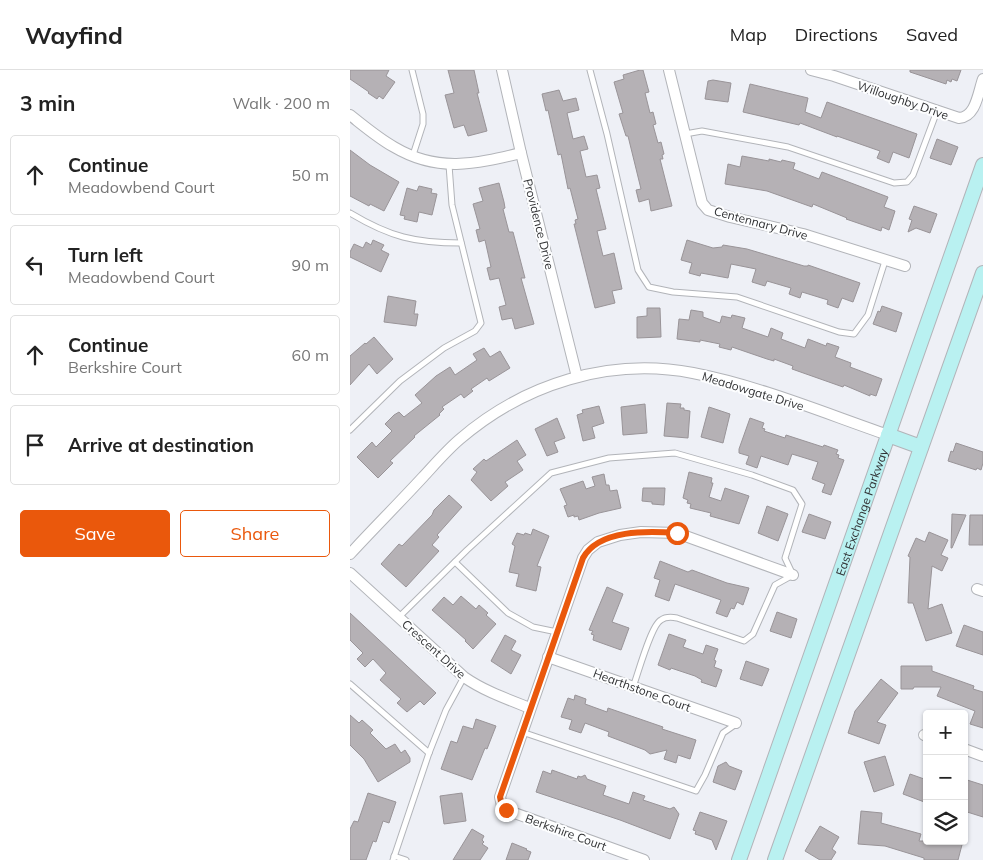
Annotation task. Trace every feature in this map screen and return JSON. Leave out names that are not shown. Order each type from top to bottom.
[{"type":"main road","name":"East Exchange Parkway","points":[[739,860],[983,164]]},
{"type":"main road","points":[[775,860],[983,273]]},
{"type":"main road","points":[[888,435],[921,447]]},
{"type":"street","name":"Providence Drive","points":[[502,70],[577,377]]},
{"type":"street","name":"Centennary Drive","points":[[669,70],[702,203],[708,210],[803,234],[886,261]]},
{"type":"street","name":"Willoughby Drive","points":[[811,70],[959,118],[967,116],[973,110],[983,79]]},
{"type":"street","points":[[350,115],[395,147],[438,164],[483,162],[521,153]]},
{"type":"street","points":[[886,261],[905,266]]},
{"type":"street","name":"Meadowgate Drive","points":[[350,554],[458,440],[485,419],[514,401],[545,387],[577,377],[606,371],[635,369],[664,369],[692,373],[753,388],[888,435]]},
{"type":"street","name":"Berkshire Court","points":[[644,860],[506,810],[502,806],[500,797],[583,558],[588,550],[598,542],[620,535],[655,532],[677,533],[794,575]]},
{"type":"street","name":"Crescent Drive","points":[[350,573],[464,677],[475,685],[494,694],[530,708]]},
{"type":"street","name":"Hearthstone Court","points":[[548,657],[736,724]]},
{"type":"street","points":[[968,750],[983,756]]},
{"type":"lane","points":[[412,70],[423,114],[421,133],[413,155]]},
{"type":"lane","points":[[590,70],[607,134],[638,270],[649,287],[673,292],[736,297],[838,332],[854,334],[868,315],[886,261]]},
{"type":"lane","points":[[685,134],[702,131],[788,147],[894,183],[907,182],[913,175],[937,111]]},
{"type":"lane","points":[[350,430],[400,381],[444,348],[475,331],[481,323],[452,206],[449,165]]},
{"type":"lane","points":[[350,213],[379,230],[410,240],[430,243],[462,243]]},
{"type":"lane","points":[[400,617],[455,562],[550,473],[609,458],[675,453],[752,475],[793,490],[802,504],[785,558],[794,575],[775,584],[753,634],[744,641],[677,618],[669,617],[660,620],[653,629],[633,687]]},
{"type":"lane","points":[[455,562],[508,613],[533,627],[557,632]]},
{"type":"lane","points":[[406,860],[393,858],[429,753],[446,710],[464,677]]},
{"type":"lane","points":[[350,684],[429,753]]},
{"type":"lane","points":[[522,732],[696,792],[723,733],[736,724]]},
{"type":"building","points":[[350,70],[389,70],[386,76],[395,82],[383,99],[379,96],[377,99],[350,79]]},
{"type":"building","points":[[448,70],[474,70],[479,93],[477,93],[487,131],[468,136],[464,125],[454,128],[445,95],[454,93]]},
{"type":"building","points":[[643,70],[649,92],[645,93],[650,113],[653,112],[656,124],[653,125],[658,143],[661,142],[664,154],[662,155],[663,159],[660,159],[672,206],[651,211],[649,199],[639,202],[636,190],[641,189],[628,136],[626,136],[619,114],[623,113],[614,82],[624,79],[623,75]]},
{"type":"building","points":[[910,70],[961,70],[957,81],[952,79],[951,82],[947,80],[946,84],[910,72]]},
{"type":"building","points":[[708,81],[731,83],[728,102],[705,99]]},
{"type":"building","points":[[750,84],[808,98],[805,112],[821,118],[827,102],[917,134],[909,158],[893,152],[889,163],[877,158],[880,151],[800,123],[799,125],[743,112]]},
{"type":"building","points":[[559,90],[563,101],[576,98],[579,110],[567,113],[573,139],[584,136],[588,149],[580,151],[586,177],[597,175],[600,188],[596,189],[606,229],[597,231],[603,256],[614,253],[622,289],[612,291],[615,303],[595,308],[574,224],[576,224],[575,220],[578,219],[570,188],[568,189],[561,154],[558,155],[548,110],[546,111],[542,94]]},
{"type":"building","points":[[937,139],[958,147],[951,165],[930,158]]},
{"type":"building","points":[[350,150],[370,165],[399,182],[384,211],[350,196]]},
{"type":"building","points":[[742,156],[795,163],[793,169],[819,179],[822,172],[888,197],[884,207],[895,211],[889,230],[882,227],[881,231],[846,219],[813,204],[812,207],[767,191],[725,184],[728,164],[740,167]]},
{"type":"building","points":[[499,183],[505,208],[503,209],[509,232],[513,232],[525,278],[521,278],[534,324],[515,329],[512,318],[502,320],[499,307],[506,305],[499,278],[490,280],[487,268],[491,267],[485,240],[479,242],[476,230],[480,229],[473,204],[483,201],[479,188]]},
{"type":"building","points":[[419,186],[432,189],[431,193],[437,194],[432,215],[419,212],[417,222],[404,219],[405,216],[400,215],[407,188],[417,191]]},
{"type":"building","points":[[914,206],[937,214],[930,233],[916,228],[908,232],[912,220],[909,219]]},
{"type":"building","points":[[373,240],[384,245],[381,250],[389,254],[381,272],[350,257],[354,244],[363,248],[366,242],[371,245]]},
{"type":"building","points":[[687,240],[713,248],[722,247],[723,245],[747,249],[804,266],[808,265],[860,283],[853,302],[842,298],[838,308],[827,304],[828,300],[802,292],[800,298],[789,294],[791,288],[767,281],[765,286],[752,282],[756,269],[731,264],[728,278],[701,273],[700,276],[689,273],[692,263],[681,260]]},
{"type":"building","points":[[388,296],[416,301],[414,314],[418,314],[416,326],[384,322]]},
{"type":"building","points":[[882,306],[902,313],[896,332],[873,324]]},
{"type":"building","points":[[647,308],[660,308],[661,337],[637,338],[637,317],[647,316]]},
{"type":"building","points":[[691,310],[703,312],[703,317],[720,323],[722,316],[731,318],[732,315],[745,318],[742,328],[768,337],[771,328],[783,333],[781,339],[805,348],[808,339],[826,346],[827,343],[839,347],[835,357],[851,363],[850,367],[882,379],[876,396],[870,394],[870,396],[844,385],[843,387],[792,369],[793,366],[774,359],[774,361],[732,347],[731,350],[719,347],[720,344],[700,340],[700,342],[677,339],[679,319],[689,320]]},
{"type":"building","points":[[374,337],[393,359],[377,374],[369,364],[350,385],[350,356]]},
{"type":"building","points":[[484,348],[490,357],[500,351],[510,368],[489,381],[487,378],[471,389],[473,391],[464,398],[461,394],[442,407],[444,409],[440,415],[414,436],[390,461],[393,463],[378,478],[357,457],[372,442],[376,447],[392,431],[385,424],[394,415],[399,412],[404,417],[422,403],[415,395],[436,376],[450,367],[455,375],[477,360],[473,354]]},
{"type":"building","points":[[667,403],[681,404],[680,408],[690,411],[688,438],[664,436]]},
{"type":"building","points":[[645,404],[647,433],[623,435],[621,407]]},
{"type":"building","points":[[599,406],[604,423],[592,427],[595,438],[583,441],[577,415],[583,413],[582,410]]},
{"type":"building","points":[[709,407],[730,414],[723,443],[701,437]]},
{"type":"building","points":[[557,418],[565,438],[554,442],[558,452],[547,456],[535,429]]},
{"type":"building","points":[[750,418],[764,423],[762,428],[765,429],[764,431],[785,438],[786,435],[838,450],[836,454],[839,455],[838,458],[844,460],[831,495],[822,492],[825,484],[812,479],[818,462],[792,454],[788,465],[761,456],[757,468],[746,464],[749,456],[739,453],[739,449]]},
{"type":"building","points":[[517,440],[526,455],[517,461],[523,470],[505,482],[508,486],[491,501],[471,480],[477,472],[473,469],[484,459],[486,461]]},
{"type":"building","points":[[956,443],[983,452],[981,470],[948,461]]},
{"type":"building","points":[[689,472],[712,478],[711,483],[713,483],[709,497],[721,501],[725,488],[749,496],[739,524],[710,516],[711,513],[690,508],[691,504],[687,503],[688,500],[683,498]]},
{"type":"building","points":[[604,474],[606,485],[609,485],[610,491],[617,490],[621,508],[579,520],[578,516],[568,517],[564,506],[567,505],[560,489],[583,481],[586,489],[595,486],[592,477]]},
{"type":"building","points":[[643,488],[665,488],[664,505],[642,501]]},
{"type":"building","points":[[449,495],[462,507],[437,535],[439,537],[432,545],[439,551],[406,587],[381,564],[399,544],[402,546]]},
{"type":"building","points":[[767,506],[788,514],[778,541],[758,533]]},
{"type":"building","points":[[809,514],[831,522],[825,539],[802,532]]},
{"type":"building","points":[[952,514],[966,515],[951,548]]},
{"type":"building","points":[[970,515],[983,515],[983,545],[969,545]]},
{"type":"building","points":[[533,529],[549,536],[537,566],[541,567],[536,591],[516,586],[519,574],[509,572],[515,546],[512,544],[517,533],[531,535]]},
{"type":"building","points":[[929,532],[948,540],[941,555],[948,558],[942,571],[932,566],[928,609],[942,604],[952,633],[926,641],[913,603],[908,603],[910,557],[908,556],[916,538],[925,542]]},
{"type":"building","points":[[660,561],[688,572],[692,570],[727,583],[749,588],[743,605],[737,602],[734,609],[731,608],[727,617],[716,613],[721,600],[675,584],[669,601],[655,596],[660,580],[654,578]]},
{"type":"building","points":[[607,587],[623,594],[612,622],[629,628],[621,650],[593,640],[594,635],[591,634],[593,631],[589,630]]},
{"type":"building","points":[[461,596],[476,609],[479,605],[496,624],[473,649],[466,640],[432,610],[444,597],[453,605]]},
{"type":"building","points":[[777,612],[797,619],[791,638],[770,631]]},
{"type":"building","points":[[350,613],[436,693],[424,705],[420,701],[407,712],[397,703],[401,699],[380,680],[386,673],[373,659],[365,667],[357,659],[363,653],[350,640]]},
{"type":"building","points":[[964,625],[983,632],[983,655],[956,646]]},
{"type":"building","points":[[669,634],[686,640],[683,647],[703,654],[706,645],[718,649],[714,660],[716,661],[714,667],[722,670],[716,687],[701,682],[702,680],[695,676],[658,665]]},
{"type":"building","points":[[505,635],[516,641],[511,650],[521,655],[511,674],[491,661]]},
{"type":"building","points":[[746,661],[769,669],[762,686],[740,679]]},
{"type":"building","points":[[901,666],[932,666],[932,671],[974,686],[973,689],[983,692],[983,728],[970,724],[975,711],[937,696],[941,687],[901,689]]},
{"type":"building","points":[[881,679],[898,693],[877,722],[886,725],[879,744],[848,733],[855,711]]},
{"type":"building","points":[[575,695],[586,699],[585,704],[607,712],[608,708],[696,740],[690,759],[678,755],[676,763],[664,759],[667,750],[650,754],[645,750],[608,736],[609,732],[585,723],[581,733],[569,729],[572,720],[561,717],[568,698],[574,700]]},
{"type":"building","points":[[350,715],[359,723],[362,720],[373,730],[370,733],[386,749],[395,744],[401,753],[405,750],[410,758],[410,762],[378,782],[364,759],[350,745]]},
{"type":"building","points":[[476,719],[496,726],[472,780],[441,769],[451,741],[457,743],[463,726],[473,729]]},
{"type":"building","points":[[885,756],[894,785],[874,792],[864,762]]},
{"type":"building","points":[[726,762],[729,766],[742,771],[735,790],[713,782],[718,766]]},
{"type":"building","points":[[552,770],[577,779],[578,776],[585,775],[587,779],[606,786],[603,795],[629,804],[633,792],[645,796],[643,800],[670,809],[674,807],[679,814],[670,839],[536,792],[543,771],[551,774]]},
{"type":"building","points":[[910,774],[923,779],[923,802],[903,794]]},
{"type":"building","points":[[968,780],[983,785],[983,817],[968,812]]},
{"type":"building","points":[[368,793],[396,802],[389,823],[383,821],[376,842],[373,841],[366,860],[350,860],[350,829],[354,821],[358,822]]},
{"type":"building","points":[[462,793],[466,821],[444,824],[440,796]]},
{"type":"building","points":[[861,811],[882,813],[881,823],[921,834],[919,841],[923,841],[923,845],[962,845],[958,860],[924,860],[924,858],[885,846],[858,844]]},
{"type":"building","points":[[700,812],[727,821],[716,850],[712,840],[695,834],[696,831],[693,830]]},
{"type":"building","points":[[820,826],[839,837],[832,849],[836,852],[831,860],[820,860],[805,851]]},
{"type":"building","points":[[472,829],[484,836],[482,844],[488,848],[480,860],[453,860]]},
{"type":"building","points":[[512,843],[531,852],[528,860],[506,860]]},
{"type":"route","points":[[506,810],[502,806],[500,797],[583,558],[588,550],[598,542],[620,535],[641,532],[677,533]]}]
